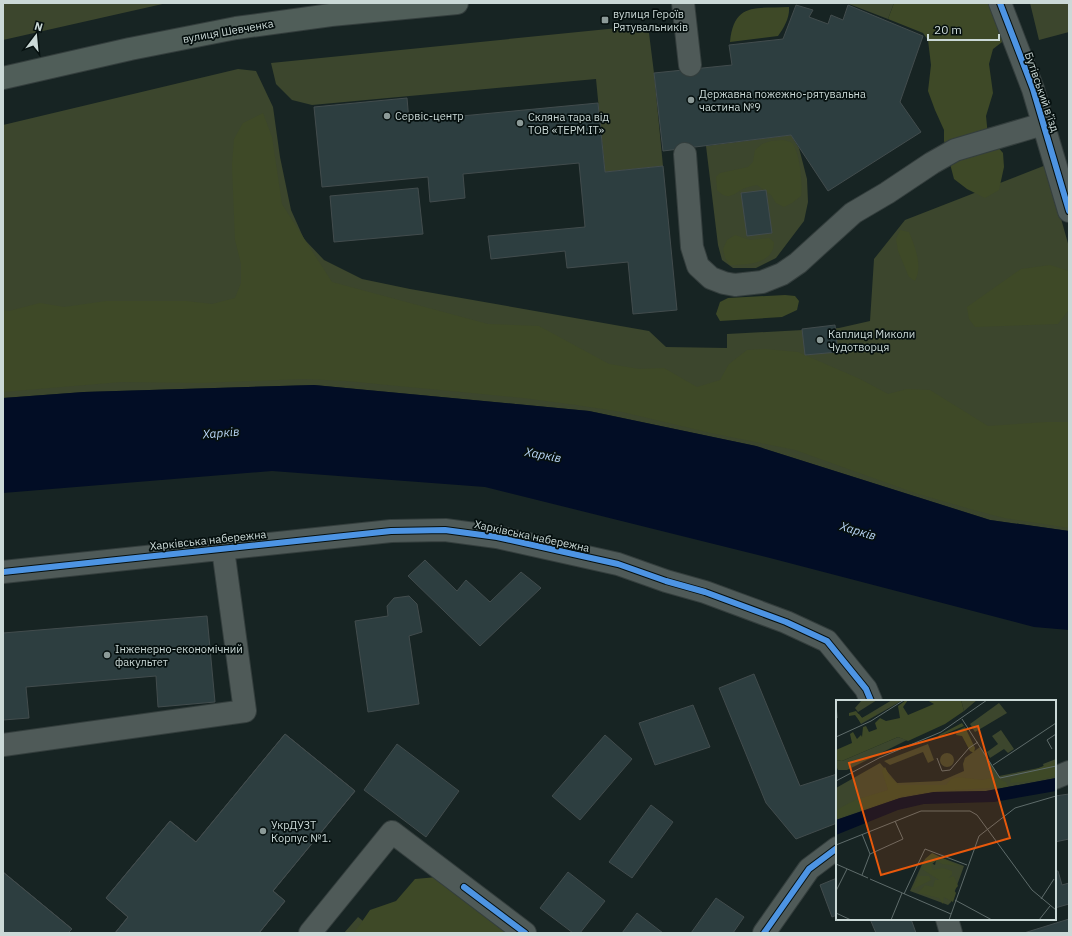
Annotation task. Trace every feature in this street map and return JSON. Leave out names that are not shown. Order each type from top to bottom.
[{"type":"main road","name":"вулиця Шевченка","points":[[3,78],[130,49],[236,28],[331,15],[457,3]]},
{"type":"street","points":[[682,3],[690,65]]},
{"type":"street","name":"Бутівський в’їзд","points":[[1000,3],[1033,89],[1069,211]]},
{"type":"street","points":[[685,154],[692,247],[698,266],[711,278],[724,283],[756,283],[782,274],[798,263],[853,213],[955,150],[1043,124]]},
{"type":"street","name":"Харківська набережна","points":[[3,572],[391,531],[445,530],[497,536],[618,564],[666,581],[705,592],[786,622],[827,641],[866,689],[871,700]]},
{"type":"street","points":[[3,745],[245,711],[223,549]]},
{"type":"street","points":[[1056,778],[1069,772]]},
{"type":"street","points":[[310,933],[392,832],[525,933]]},
{"type":"street","points":[[764,933],[809,869],[836,849]]},
{"type":"street","points":[[947,920],[951,933]]},
{"type":"green space","points":[[3,3],[167,3],[3,40]]},
{"type":"green space","points":[[894,3],[888,19],[849,4]]},
{"type":"green space","points":[[894,3],[995,3],[1006,39],[993,49],[989,64],[993,93],[986,116],[988,136],[1003,153],[1004,167],[999,190],[985,198],[967,189],[954,179],[944,141],[944,130],[928,91],[931,65],[928,40],[923,33],[888,19]]},
{"type":"green space","points":[[1030,3],[1069,3],[1069,32],[1039,40]]},
{"type":"green space","points":[[789,7],[789,15],[778,36],[730,42],[732,29],[736,20],[742,13],[757,8]]},
{"type":"green space","points":[[648,25],[663,166],[605,172],[596,79],[312,105],[292,100],[276,84],[271,63]]},
{"type":"green space","points":[[238,69],[256,71],[273,107],[280,157],[291,210],[304,239],[324,260],[362,279],[410,289],[649,331],[666,347],[727,348],[727,334],[839,328],[870,321],[874,259],[905,220],[1046,165],[1069,247],[1069,531],[990,520],[756,446],[589,411],[314,385],[84,392],[3,398],[3,125]]},
{"type":"green space","points":[[263,113],[272,137],[282,204],[332,282],[488,324],[539,326],[609,364],[639,369],[664,368],[697,387],[720,380],[729,364],[747,350],[765,349],[798,352],[860,379],[888,394],[907,389],[930,390],[988,426],[1069,422],[1069,528],[1004,518],[970,509],[915,493],[795,450],[711,433],[622,412],[523,398],[346,381],[304,379],[201,383],[121,382],[3,392],[3,310],[9,311],[40,303],[64,307],[106,301],[186,301],[212,304],[235,298],[241,283],[241,264],[235,240],[232,165],[234,139],[243,123]]},
{"type":"green space","points":[[791,135],[799,148],[807,179],[808,202],[804,221],[776,258],[756,268],[733,268],[722,260],[718,245],[706,146]]},
{"type":"green space","points":[[783,140],[791,142],[795,147],[800,169],[802,184],[801,196],[792,203],[784,207],[776,203],[771,195],[757,185],[745,188],[730,196],[724,195],[717,190],[716,177],[720,173],[748,167],[753,162],[755,150],[762,144],[771,141]]},
{"type":"green space","points":[[900,230],[909,232],[916,250],[918,269],[915,281],[909,277],[898,251],[896,239]]},
{"type":"green space","points":[[735,235],[750,240],[769,238],[774,242],[773,249],[770,255],[758,262],[751,264],[730,265],[725,258],[723,249],[727,240]]},
{"type":"green space","points":[[1050,265],[1069,271],[1069,310],[1058,324],[975,327],[969,319],[967,307],[1021,269]]},
{"type":"green space","points":[[785,295],[795,296],[799,301],[797,310],[782,317],[720,321],[716,314],[720,302],[728,298]]},
{"type":"green space","points":[[437,877],[507,933],[354,933],[370,910],[396,901],[415,879]]},
{"type":"green space","points":[[358,917],[378,933],[344,933]]},
{"type":"water","name":"Харків","points":[[314,385],[589,411],[756,446],[990,520],[1069,531],[1069,630],[1034,627],[770,558],[485,487],[272,471],[3,493],[3,398],[84,392]]},
{"type":"building","points":[[796,5],[813,10],[809,17],[828,24],[831,15],[843,20],[848,5],[923,36],[900,102],[921,132],[828,191],[791,135],[663,151],[654,73],[732,65],[729,45],[783,39]]},
{"type":"building","points":[[407,98],[409,121],[598,103],[605,172],[663,166],[677,310],[633,314],[628,262],[567,268],[565,251],[491,259],[488,236],[585,227],[579,163],[463,174],[465,198],[430,202],[428,177],[322,187],[314,107]]},
{"type":"building","points":[[418,188],[423,234],[334,242],[330,196]]},
{"type":"building","points":[[766,190],[772,233],[747,236],[741,193]]},
{"type":"building","name":"Каплиця Миколи Чудотворця","points":[[835,325],[838,352],[805,355],[802,329]]},
{"type":"building","points":[[425,560],[457,591],[466,580],[490,602],[521,572],[541,588],[480,646],[408,576]]},
{"type":"building","points":[[409,596],[417,604],[422,632],[409,636],[419,704],[368,712],[355,621],[388,616],[387,606],[394,598]]},
{"type":"building","name":"Інженерно-економічний факультет","points":[[207,616],[215,702],[158,707],[156,676],[26,687],[29,718],[3,720],[3,633]]},
{"type":"building","points":[[754,674],[800,786],[836,774],[836,823],[796,839],[766,803],[719,688]]},
{"type":"building","points":[[693,705],[710,747],[655,765],[639,723]]},
{"type":"building","name":"УкрДУЗТ Корпус №1.","points":[[285,734],[355,791],[273,891],[285,901],[259,933],[115,933],[128,917],[106,898],[170,821],[196,842]]},
{"type":"building","name":"УкрДУЗТ Корпус №1.","points":[[285,734],[355,791],[273,891],[285,901],[259,933],[115,933],[128,917],[106,898],[170,821],[196,842]]},
{"type":"building","points":[[605,735],[632,759],[580,820],[552,796]]},
{"type":"building","points":[[397,744],[459,791],[426,837],[364,790]]},
{"type":"building","points":[[1069,794],[1069,839],[1056,842],[1056,796]]},
{"type":"building","points":[[651,805],[673,822],[632,878],[609,862]]},
{"type":"building","points":[[1056,871],[1058,871],[1062,885],[1069,883],[1069,904],[1056,908]]},
{"type":"building","points":[[3,872],[72,929],[68,933],[3,933]]},
{"type":"building","points":[[3,872],[72,929],[68,933],[3,933]]},
{"type":"building","points":[[568,872],[605,901],[580,933],[573,933],[540,908]]},
{"type":"building","points":[[836,878],[836,915],[832,917],[820,885]]},
{"type":"building","points":[[716,898],[744,917],[733,933],[691,933]]},
{"type":"building","points":[[637,913],[663,933],[622,933]]},
{"type":"building","points":[[1069,919],[1069,933],[1024,933]]},
{"type":"building","points":[[870,920],[911,920],[916,933],[876,933]]},
{"type":"cycle path","points":[[1000,3],[1033,89],[1069,211]]},
{"type":"cycle path","points":[[3,572],[391,531],[445,530],[497,537],[618,564],[666,581],[705,592],[786,622],[827,641],[866,689],[871,700]]},
{"type":"cycle path","points":[[764,933],[809,869],[836,849]]},
{"type":"cycle path","points":[[464,887],[525,933]]},
{"type":"place","name":"вулиця Героїв Рятувальників","points":[[605,20]]},
{"type":"place","name":"Державна пожежно-рятувальна частина №9","points":[[691,100]]},
{"type":"place","name":"Сервіс-центр","points":[[387,116]]},
{"type":"place","name":"Скляна тара від ТОВ «ТЕРМ.ІТ»","points":[[520,123]]},
{"type":"place","name":"Каплиця Миколи Чудотворця","points":[[820,340]]},
{"type":"place","name":"Інженерно-економічний факультет","points":[[107,655]]},
{"type":"place","name":"УкрДУЗТ Корпус №1.","points":[[263,831]]}]
